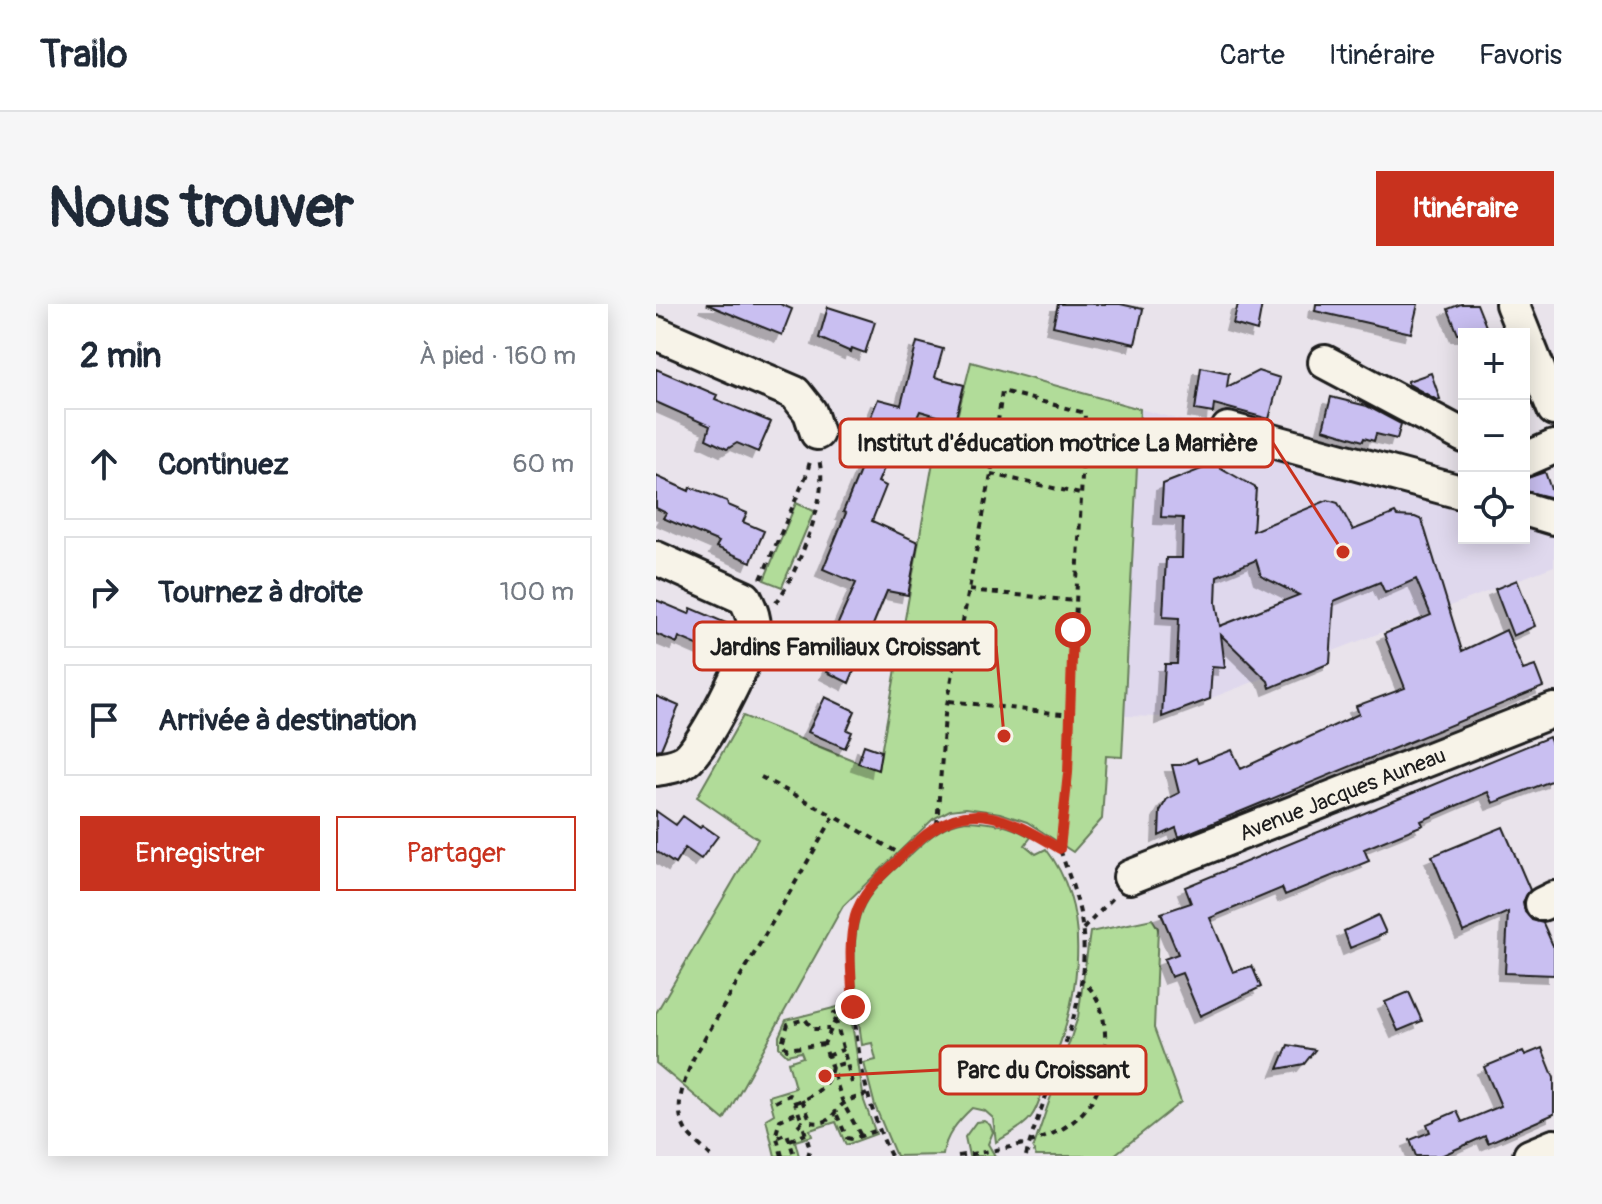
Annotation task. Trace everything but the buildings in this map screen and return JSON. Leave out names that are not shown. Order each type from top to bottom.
[{"type":"street","points":[[1512,304],[1554,409]]},
{"type":"street","points":[[656,333],[795,393],[810,412],[817,433]]},
{"type":"street","points":[[1325,362],[1458,433]]},
{"type":"street","points":[[1228,429],[1458,491]]},
{"type":"street","points":[[1530,457],[1554,447]]},
{"type":"street","points":[[1530,511],[1554,518]]},
{"type":"street","points":[[656,558],[749,607],[753,634],[725,701],[702,740],[687,760],[673,767],[656,769]]},
{"type":"street","name":"Avenue Jacques Auneau","points":[[1130,877],[1554,710]]},
{"type":"street","points":[[1530,1156],[1554,1146]]},
{"type":"path","points":[[937,825],[948,701],[991,474],[1002,391],[1085,413],[1060,849],[1083,929],[1080,980],[1074,1016],[1056,1076],[1026,1156]]},
{"type":"path","points":[[749,607],[774,604],[786,589],[817,511],[821,482],[817,433]]},
{"type":"path","points":[[749,607],[806,476],[817,433]]},
{"type":"path","points":[[991,474],[1080,494]]},
{"type":"path","points":[[969,590],[1075,601]]},
{"type":"path","points":[[948,701],[1070,715]]},
{"type":"path","points":[[761,777],[902,855]]},
{"type":"path","points":[[891,1156],[878,1130],[867,1094],[857,1044],[851,934],[855,916],[871,888],[902,855],[937,825],[962,815],[1012,822],[1060,849]]},
{"type":"path","points":[[711,1156],[689,1136],[680,1120],[680,1093],[693,1059],[834,816]]},
{"type":"path","points":[[1083,929],[1102,912],[1130,877]]},
{"type":"path","points":[[958,1156],[1029,1144],[1057,1133],[1082,1116],[1090,1105],[1102,1079],[1106,1054],[1105,1025],[1095,995],[1080,980]]},
{"type":"path","points":[[852,1083],[834,1013],[853,1007]]},
{"type":"path","points":[[824,1044],[787,1049],[782,1043],[784,1030],[788,1024],[805,1019],[813,1029],[831,1030]]},
{"type":"path","points":[[836,1019],[824,1044],[843,1103],[861,1136]]},
{"type":"path","points":[[828,1056],[844,1049]]},
{"type":"path","points":[[832,1067],[847,1062]]},
{"type":"path","points":[[795,1103],[823,1087],[830,1079],[832,1067]]},
{"type":"path","points":[[802,1100],[811,1122],[817,1123],[836,1114],[843,1103],[867,1094]]},
{"type":"path","points":[[775,1102],[789,1095],[795,1103],[810,1149],[808,1156]]},
{"type":"path","points":[[782,1156],[778,1137],[780,1120],[798,1112]]},
{"type":"path","points":[[836,1114],[847,1138],[878,1130]]},
{"type":"path","points":[[778,1137],[787,1133],[794,1155],[791,1156]]},
{"type":"path","points":[[790,1140],[806,1134]]},
{"type":"shaded area","points":[[1140,409],[1458,495],[1458,544],[1530,544],[1530,516],[1554,522],[1554,566],[1162,717],[1124,716]]},
{"type":"green space","points":[[971,362],[1140,409],[1122,757],[1106,756],[1102,819],[1073,852],[1027,822],[1000,813],[966,808],[950,810],[933,819],[843,906],[724,1120],[656,1063],[656,1013],[758,839],[697,797],[743,716],[878,770],[941,417],[956,421]]},
{"type":"green space","points":[[796,503],[814,511],[782,587],[764,580]]},
{"type":"green space","points":[[966,821],[992,823],[1031,837],[1025,845],[1036,854],[1046,849],[1062,875],[1072,903],[1077,932],[1077,962],[1067,1022],[1036,1108],[1028,1121],[996,1142],[993,1118],[985,1111],[972,1108],[953,1129],[943,1155],[896,1156],[875,1106],[864,1063],[876,1060],[872,1043],[862,1045],[854,974],[855,936],[864,905],[885,878],[929,838],[942,829]]},
{"type":"green space","points":[[1152,919],[1158,928],[1154,1028],[1181,1102],[1113,1156],[1036,1156],[1033,1149],[1078,1017],[1090,932]]},
{"type":"green space","points":[[849,1004],[864,1101],[876,1134],[846,1145],[836,1122],[810,1130],[812,1136],[795,1141],[799,1156],[775,1156],[766,1119],[774,1114],[769,1096],[795,1088],[788,1062],[803,1057],[801,1052],[787,1055],[779,1047],[779,1036],[786,1020]]},
{"type":"green space","points":[[984,1121],[993,1132],[988,1144],[995,1156],[969,1156],[965,1137],[976,1122]]},
{"type":"place","name":"Institut d'éducation motrice La Marrière","points":[[1343,552]]},
{"type":"place","name":"Jardins Familiaux Croissant","points":[[1004,736]]},
{"type":"place","name":"Parc du Croissant","points":[[825,1076]]},
{"type":"route","points":[[853,1007],[851,934],[858,907],[902,855],[937,825],[949,818],[979,815],[1012,822],[1060,849],[1068,773],[1073,630]]}]
